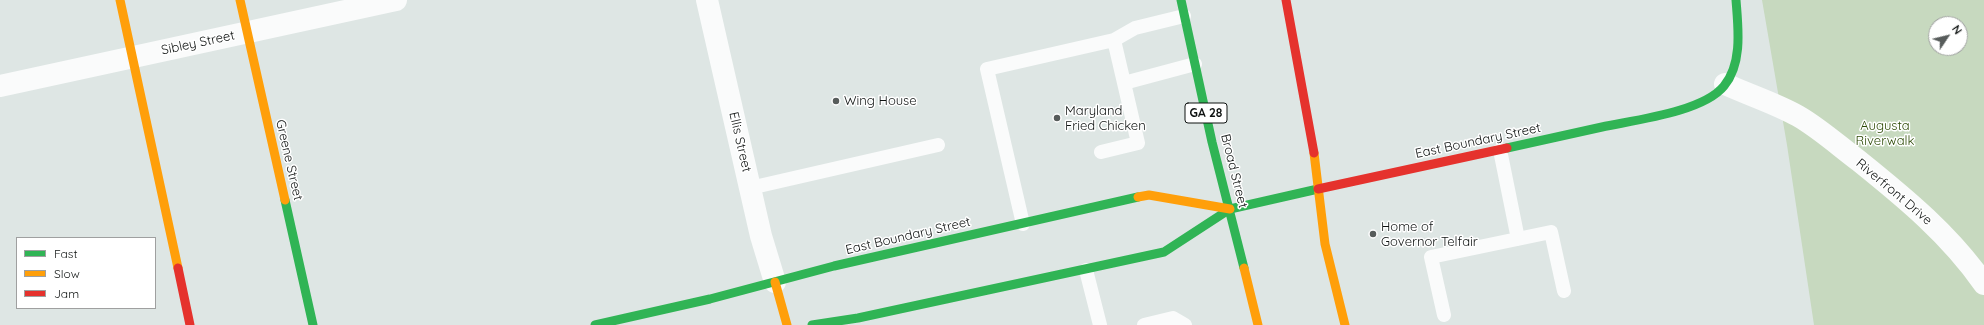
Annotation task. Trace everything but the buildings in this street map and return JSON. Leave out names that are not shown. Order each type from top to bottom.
[{"type":"main road","points":[[120,0],[190,325]]},
{"type":"main road","name":"Greene Street","points":[[240,0],[313,325]]},
{"type":"main road","name":"Broad Street","points":[[1181,0],[1258,325]]},
{"type":"main road","points":[[1286,0],[1312,137],[1326,244],[1345,325]]},
{"type":"main road","points":[[1725,84],[1734,65],[1738,40],[1736,0]]},
{"type":"main road","name":"East Boundary Street","points":[[812,325],[858,318],[1164,252],[1230,209],[1674,112],[1694,105],[1711,96],[1725,84]]},
{"type":"main road","name":"East Boundary Street","points":[[595,325],[775,282],[834,266],[1149,195],[1230,209]]},
{"type":"main road","points":[[775,282],[787,325]]},
{"type":"street","name":"Sibley Street","points":[[0,86],[396,0]]},
{"type":"street","name":"Ellis Street","points":[[708,0],[750,188],[775,282]]},
{"type":"street","name":"Riverfront Drive","points":[[1725,84],[1798,116],[1846,151],[1910,203],[1947,238],[1984,284]]},
{"type":"lane","points":[[1023,224],[987,69],[1114,40],[1135,28],[1184,16]]},
{"type":"lane","points":[[1101,152],[1138,143],[1114,40]]},
{"type":"lane","points":[[1124,83],[1195,64]]},
{"type":"lane","points":[[750,188],[938,145]]},
{"type":"lane","points":[[1500,150],[1518,239]]},
{"type":"lane","points":[[1444,315],[1431,257],[1551,232],[1564,290]]},
{"type":"lane","points":[[1086,270],[1100,325]]},
{"type":"lane","points":[[1144,325],[1173,318],[1185,325]]},
{"type":"green space","name":"Augusta Riverwalk","points":[[1762,0],[1984,0],[1984,325],[1814,325],[1787,145]]},
{"type":"traffic: fast","points":[[1181,0],[1212,142],[1244,268]]},
{"type":"traffic: fast","points":[[1507,148],[1668,114],[1685,109],[1714,95],[1724,86],[1730,77],[1737,56],[1738,22],[1736,0]]},
{"type":"traffic: fast","points":[[812,325],[858,318],[1164,252],[1230,209],[1318,189]]},
{"type":"traffic: fast","points":[[595,325],[710,299],[834,266],[1138,197]]},
{"type":"traffic: fast","points":[[285,200],[313,325]]},
{"type":"traffic: slow","points":[[120,0],[178,268]]},
{"type":"traffic: slow","points":[[240,0],[285,200]]},
{"type":"traffic: slow","points":[[1314,153],[1325,244],[1345,325]]},
{"type":"traffic: slow","points":[[1138,197],[1149,195],[1230,209]]},
{"type":"traffic: slow","points":[[1244,268],[1258,325]]},
{"type":"traffic: slow","points":[[775,282],[787,325]]},
{"type":"traffic: jam","points":[[1286,0],[1314,153]]},
{"type":"traffic: jam","points":[[1318,189],[1507,148]]},
{"type":"traffic: jam","points":[[178,268],[190,325]]},
{"type":"place","name":"Wing House","points":[[836,101]]},
{"type":"place","name":"Maryland Fried Chicken","points":[[1057,118]]},
{"type":"place","name":"Home of Governor Telfair","points":[[1373,234]]}]
